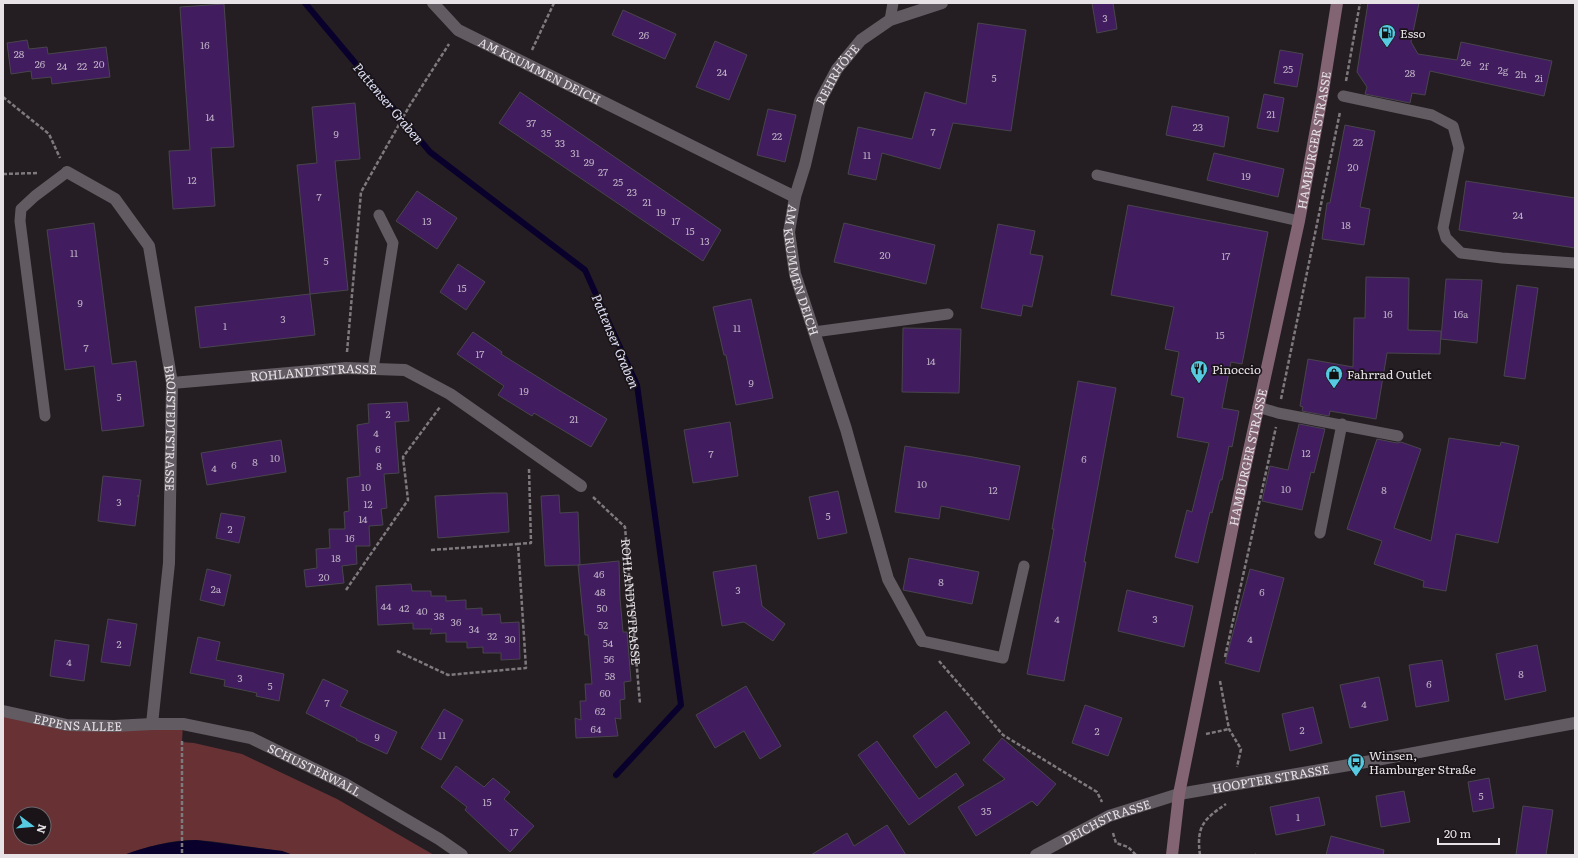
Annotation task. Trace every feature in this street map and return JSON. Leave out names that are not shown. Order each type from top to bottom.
[{"type":"main road","name":"HAMBURGER STRASSE","points":[[1172,855],[1179,794],[1258,407],[1298,221],[1323,91],[1337,3]]},
{"type":"street","name":"AM KRUMMEN DEICH","points":[[433,3],[458,30],[795,197],[790,232],[795,274],[846,429],[888,579],[922,641]]},
{"type":"street","name":"REHRHÖFE","points":[[795,197],[805,165],[820,101],[837,69],[861,40],[890,20],[942,3]]},
{"type":"street","name":"BROISTEDTSTRASSE","points":[[67,172],[115,199],[149,246],[172,383],[169,563],[152,724]]},
{"type":"street","name":"ROHLANDTSTRASSE","points":[[172,383],[346,368],[405,370],[450,394],[529,448],[581,486]]},
{"type":"street","name":"EPPENS ALLEE","points":[[3,711],[67,725],[114,726],[152,724]]},
{"type":"street","name":"HOOPTER STRASSE","points":[[1179,794],[1355,764],[1575,723]]},
{"type":"street","name":"SCHUSTERWALL","points":[[152,724],[183,724],[251,738],[345,784],[462,855]]},
{"type":"street","name":"DEICHSTRASSE","points":[[1036,855],[1109,816],[1179,794]]},
{"type":"lane","points":[[890,20],[893,3]]},
{"type":"lane","points":[[1343,96],[1432,115],[1453,126],[1459,148],[1443,228],[1446,238],[1461,253],[1502,258],[1575,263]]},
{"type":"lane","points":[[45,416],[20,221],[21,209],[35,196],[67,172]]},
{"type":"lane","points":[[1097,175],[1298,221]]},
{"type":"lane","points":[[373,369],[393,243],[378,215]]},
{"type":"lane","points":[[814,332],[948,314]]},
{"type":"lane","points":[[1258,407],[1278,413],[1342,424],[1398,436]]},
{"type":"lane","points":[[1320,532],[1342,424]]},
{"type":"lane","points":[[922,641],[1003,658],[1024,566]]},
{"type":"path","points":[[526,63],[554,3]]},
{"type":"path","points":[[1225,658],[1264,484],[1343,96],[1360,3]]},
{"type":"path","points":[[346,368],[361,192],[410,105],[458,30]]},
{"type":"path","points":[[3,97],[49,134],[67,172],[3,174]]},
{"type":"path","points":[[346,590],[408,500],[403,457],[450,394]]},
{"type":"path","points":[[431,550],[531,543],[529,448]]},
{"type":"path","name":"ROHLANDTSTRASSE","points":[[581,486],[625,527],[640,704]]},
{"type":"path","points":[[397,651],[448,675],[526,668],[518,544]]},
{"type":"path","points":[[922,641],[1003,735],[1098,792],[1109,816],[1116,843],[1128,847],[1136,855]]},
{"type":"path","points":[[1221,673],[1220,681],[1229,729],[1241,749],[1238,759]]},
{"type":"path","points":[[182,756],[182,855]]},
{"type":"path","points":[[1200,855],[1200,829],[1208,817],[1230,801]]},
{"type":"shaded area","points":[[3,711],[67,725],[183,724],[182,742],[194,743],[242,754],[337,799],[434,855],[293,855],[282,851],[218,842],[187,840],[160,844],[124,855],[3,855]]},
{"type":"shaded area","points":[[196,840],[282,851],[293,855],[124,855],[160,844]]},
{"type":"building","points":[[1092,3],[1113,3],[1117,29],[1097,33]]},
{"type":"building","points":[[1368,3],[1419,3],[1411,42],[1418,54],[1457,60],[1461,42],[1552,61],[1544,96],[1430,71],[1425,95],[1412,93],[1410,103],[1365,94],[1367,87],[1357,72]]},
{"type":"building","points":[[224,4],[234,147],[211,148],[215,206],[173,209],[169,151],[190,150],[180,7]]},
{"type":"building","points":[[623,10],[676,34],[665,59],[612,35]]},
{"type":"building","points":[[978,23],[1026,30],[1011,131],[953,123],[940,169],[882,153],[876,180],[848,174],[858,127],[912,139],[925,92],[966,104]]},
{"type":"building","points":[[27,40],[29,49],[47,47],[48,54],[106,47],[110,77],[52,84],[51,77],[32,79],[31,71],[11,74],[7,43]]},
{"type":"building","points":[[715,41],[747,55],[729,100],[696,87]]},
{"type":"building","points":[[1280,50],[1303,54],[1297,87],[1274,83]]},
{"type":"building","points":[[520,92],[721,230],[703,261],[499,123]]},
{"type":"building","points":[[1264,94],[1284,98],[1278,132],[1257,128]]},
{"type":"building","points":[[355,103],[360,159],[335,161],[348,290],[310,294],[297,165],[317,163],[312,107]]},
{"type":"building","points":[[1172,106],[1229,117],[1224,147],[1166,135]]},
{"type":"building","points":[[768,109],[796,115],[785,162],[757,155]]},
{"type":"building","points":[[1345,125],[1375,131],[1360,207],[1370,209],[1364,245],[1322,239],[1327,203],[1330,203]]},
{"type":"building","points":[[1214,153],[1284,169],[1278,197],[1207,180]]},
{"type":"building","points":[[1466,181],[1575,198],[1575,248],[1459,230]]},
{"type":"building","points":[[417,191],[457,218],[437,249],[396,221]]},
{"type":"building","points":[[1128,205],[1268,232],[1242,364],[1231,362],[1222,408],[1239,411],[1232,447],[1229,446],[1222,480],[1220,480],[1212,513],[1210,512],[1198,563],[1175,557],[1187,510],[1192,512],[1209,443],[1177,437],[1184,398],[1171,395],[1179,352],[1165,349],[1174,307],[1111,295]]},
{"type":"building","points":[[94,223],[112,364],[136,361],[144,426],[102,431],[94,366],[65,370],[47,230]]},
{"type":"building","points":[[844,223],[935,245],[926,284],[834,262]]},
{"type":"building","points":[[998,224],[1035,231],[1030,254],[1043,256],[1032,307],[1023,305],[1021,316],[981,308]]},
{"type":"building","points":[[458,264],[485,282],[466,310],[440,292]]},
{"type":"building","points":[[1366,277],[1409,278],[1408,330],[1441,331],[1440,354],[1387,353],[1376,419],[1330,411],[1329,416],[1302,411],[1303,407],[1300,406],[1308,359],[1353,367],[1354,318],[1365,318]]},
{"type":"building","points":[[1446,279],[1482,280],[1477,343],[1441,339]]},
{"type":"building","points":[[1517,285],[1538,288],[1525,379],[1504,376]]},
{"type":"building","points":[[310,294],[315,335],[200,348],[195,307]]},
{"type":"building","points":[[751,299],[773,398],[736,405],[726,355],[724,355],[713,307]]},
{"type":"building","points":[[903,328],[961,329],[959,393],[902,392]]},
{"type":"building","points":[[473,332],[502,352],[501,354],[607,419],[591,447],[534,413],[532,416],[498,395],[504,386],[457,354]]},
{"type":"building","points":[[1078,381],[1116,388],[1064,681],[1027,674],[1054,529],[1052,529]]},
{"type":"building","points":[[407,402],[409,421],[395,422],[399,473],[384,474],[387,508],[381,509],[383,525],[369,526],[370,546],[356,546],[357,564],[342,566],[344,583],[306,587],[304,570],[317,568],[316,549],[330,548],[329,529],[345,529],[344,512],[349,511],[347,478],[360,476],[357,425],[369,423],[368,404]]},
{"type":"building","points":[[730,422],[738,476],[693,483],[684,430]]},
{"type":"building","points":[[1299,424],[1325,429],[1314,473],[1311,472],[1302,510],[1262,501],[1270,466],[1288,470]]},
{"type":"building","points":[[1449,438],[1500,446],[1501,442],[1519,446],[1498,543],[1456,534],[1446,591],[1423,587],[1424,581],[1374,564],[1382,541],[1347,529],[1377,439],[1397,443],[1401,442],[1421,449],[1394,528],[1431,541]]},
{"type":"building","points":[[281,440],[286,472],[207,485],[201,453]]},
{"type":"building","points":[[905,446],[1020,466],[1009,520],[941,506],[939,519],[895,512]]},
{"type":"building","points":[[103,476],[141,480],[135,526],[98,521]]},
{"type":"building","points":[[838,491],[847,533],[818,539],[809,497]]},
{"type":"building","points":[[507,493],[509,532],[438,538],[435,496]]},
{"type":"building","points":[[559,495],[560,513],[578,512],[580,565],[545,566],[541,496]]},
{"type":"building","points":[[221,513],[245,517],[239,543],[216,538]]},
{"type":"building","points":[[909,558],[979,572],[972,604],[903,590]]},
{"type":"building","points":[[619,561],[623,632],[627,632],[631,681],[624,682],[625,699],[620,700],[621,719],[615,718],[618,736],[576,738],[575,718],[581,720],[580,701],[586,701],[585,684],[592,684],[588,635],[585,635],[578,565]]},
{"type":"building","points":[[756,565],[762,606],[785,624],[773,641],[744,622],[722,626],[713,572]]},
{"type":"building","points":[[207,569],[231,575],[224,606],[200,600]]},
{"type":"building","points":[[1250,569],[1284,578],[1259,672],[1225,663]]},
{"type":"building","points":[[411,584],[412,591],[431,591],[431,596],[446,596],[446,601],[466,600],[466,609],[482,608],[482,615],[500,614],[501,623],[519,622],[520,659],[501,660],[501,653],[483,653],[483,647],[467,648],[467,642],[446,642],[446,633],[430,634],[432,629],[413,629],[413,623],[378,625],[376,586]]},
{"type":"building","points":[[1127,590],[1193,606],[1184,647],[1118,631]]},
{"type":"building","points":[[108,619],[137,624],[130,666],[101,662]]},
{"type":"building","points":[[198,637],[220,642],[216,660],[284,674],[279,701],[256,696],[257,693],[224,686],[225,680],[190,673]]},
{"type":"building","points":[[55,640],[89,645],[84,681],[50,676]]},
{"type":"building","points":[[1537,645],[1546,691],[1505,700],[1496,654]]},
{"type":"building","points":[[1442,660],[1449,701],[1416,707],[1409,665]]},
{"type":"building","points":[[1379,677],[1388,720],[1350,728],[1340,685]]},
{"type":"building","points":[[323,679],[348,691],[340,706],[397,732],[387,754],[356,740],[357,739],[306,713]]},
{"type":"building","points":[[746,686],[781,746],[760,759],[744,731],[715,748],[696,715]]},
{"type":"building","points":[[1085,705],[1122,718],[1108,756],[1072,743]]},
{"type":"building","points":[[1313,707],[1322,743],[1290,751],[1282,714]]},
{"type":"building","points":[[444,709],[463,720],[441,760],[421,748]]},
{"type":"building","points":[[946,711],[970,743],[936,768],[913,736]]},
{"type":"building","points":[[1002,738],[1056,784],[1037,806],[1032,801],[976,836],[958,807],[1005,779],[983,760]]},
{"type":"building","points":[[877,741],[919,799],[956,773],[964,785],[909,825],[858,755]]},
{"type":"building","points":[[456,766],[484,787],[493,778],[510,792],[504,799],[534,826],[510,852],[465,810],[467,807],[441,787]]},
{"type":"building","points":[[1489,778],[1494,808],[1473,812],[1468,782]]},
{"type":"building","points":[[1404,791],[1410,822],[1381,827],[1376,796]]},
{"type":"building","points":[[1319,797],[1325,825],[1276,835],[1270,807]]},
{"type":"building","points":[[1523,806],[1553,810],[1546,855],[1516,855]]},
{"type":"building","points":[[887,825],[906,855],[811,855],[847,833],[854,846]]},
{"type":"building","points":[[1331,836],[1384,850],[1383,855],[1326,855]]},
{"type":"waterway","name":"Pattenser Graben","points":[[305,3],[430,152],[585,270],[637,385],[681,705],[616,775]]},
{"type":"place","name":"Esso","points":[[1387,48]]},
{"type":"place","name":"Pinoccio","points":[[1199,384]]},
{"type":"place","name":"Fahrrad Outlet","points":[[1334,389]]},
{"type":"place","name":"Winsen, Hamburger Straße","points":[[1356,777]]}]
